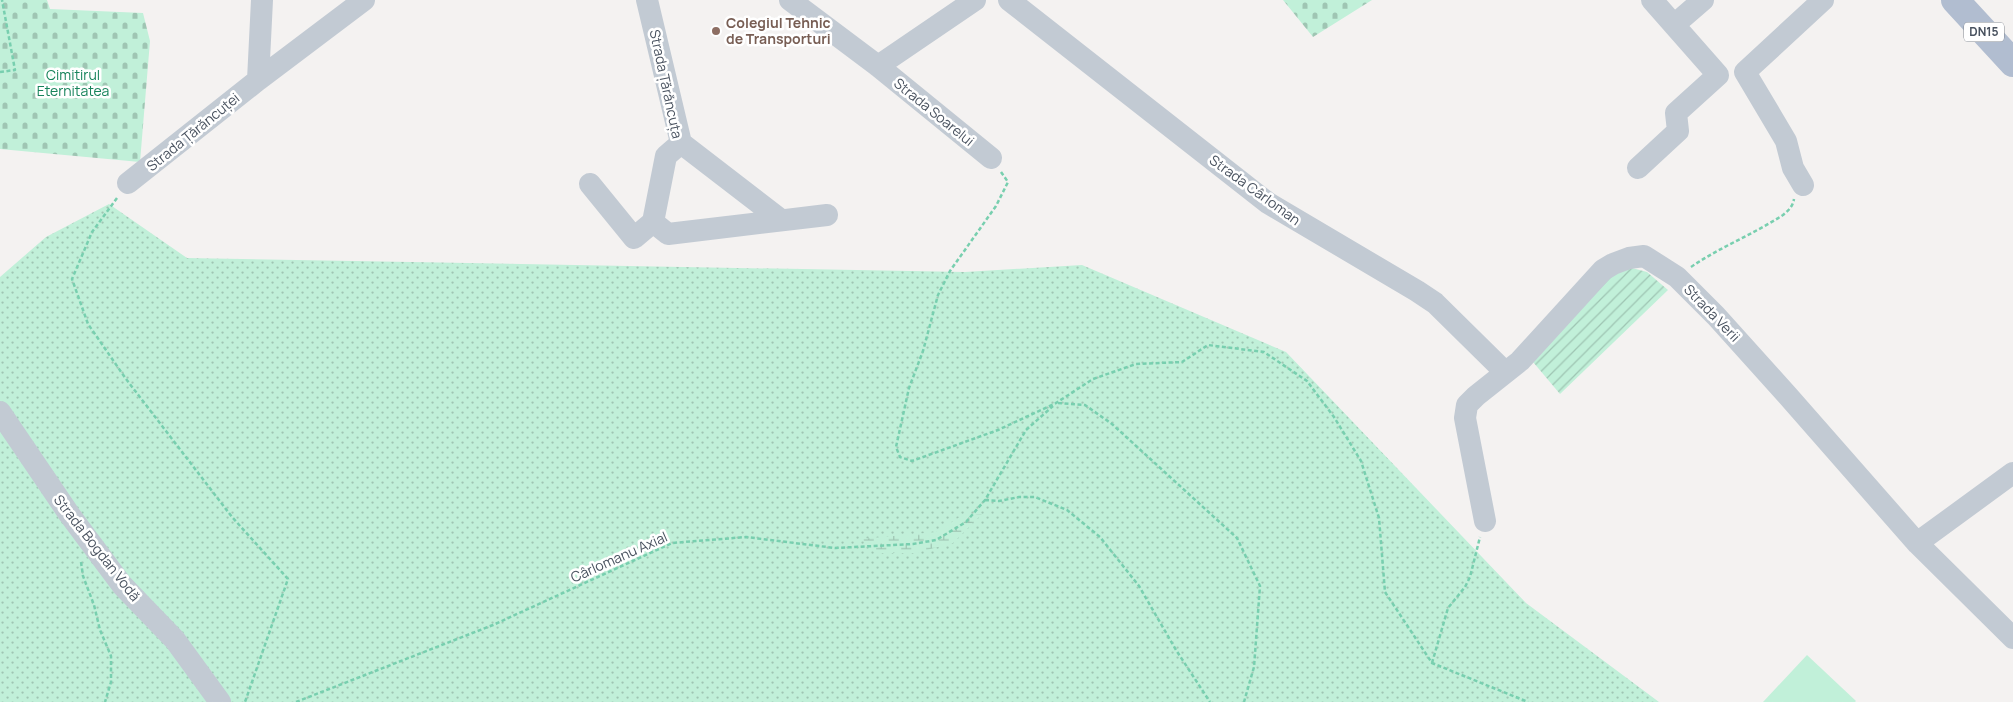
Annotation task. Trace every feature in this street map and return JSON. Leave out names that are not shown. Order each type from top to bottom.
[{"type":"main road","name":"DN15","points":[[1955,0],[2013,63]]},
{"type":"street","points":[[258,80],[262,0]]},
{"type":"street","points":[[258,80],[364,0]]},
{"type":"street","name":"Strada Țărăncuța","points":[[647,0],[681,143],[666,156],[653,222]]},
{"type":"street","name":"Strada Soarelui","points":[[790,0],[878,66],[991,158]]},
{"type":"street","name":"Strada Soarelui","points":[[878,66],[975,0]]},
{"type":"street","name":"Strada Cârloman","points":[[1010,0],[1268,203],[1417,291],[1434,304],[1505,372]]},
{"type":"street","points":[[1652,0],[1718,75]]},
{"type":"street","points":[[1674,25],[1703,0]]},
{"type":"street","points":[[1638,168],[1678,131],[1676,113],[1718,75],[1745,72],[1823,0]]},
{"type":"street","points":[[1745,72],[1786,141],[1793,168],[1803,185]]},
{"type":"street","name":"Strada Țărăncuței","points":[[128,183],[258,80]]},
{"type":"street","points":[[681,143],[781,220]]},
{"type":"street","points":[[590,184],[634,238],[653,222],[668,234],[827,215]]},
{"type":"street","name":"Strada Verii","points":[[1485,522],[1465,418],[1468,405],[1476,396],[1520,361],[1597,276],[1613,264],[1630,258],[1644,256],[1677,277],[1716,316],[1917,543],[2013,638]]},
{"type":"street","name":"Strada Bogdan Vodă","points":[[0,412],[69,514],[122,585],[175,640],[220,702]]},
{"type":"street","points":[[1917,543],[2013,473]]},
{"type":"path","points":[[0,72],[15,70],[2,0]]},
{"type":"path","points":[[991,158],[1008,182],[996,206],[950,271],[938,295],[924,351],[909,388],[896,447],[900,458],[912,461],[998,430],[1056,403],[1093,379],[1136,364],[1182,362],[1208,345],[1264,352],[1307,381],[1334,417],[1361,461],[1379,518],[1385,592],[1432,662],[1528,702]]},
{"type":"path","points":[[128,183],[92,232],[72,279],[88,324],[126,380],[232,517],[288,579],[245,702]]},
{"type":"path","points":[[1677,277],[1710,254],[1782,215],[1793,203],[1796,189],[1803,185]]},
{"type":"path","points":[[1056,403],[1085,404],[1112,424],[1237,538],[1260,586],[1254,667],[1244,702]]},
{"type":"path","name":"Cârlomanu Axial","points":[[296,702],[493,625],[672,543],[746,536],[835,548],[913,544],[936,540],[966,522],[985,500],[1026,430],[1056,403]]},
{"type":"path","points":[[985,500],[999,501],[1035,496],[1066,510],[1100,537],[1139,586],[1176,650],[1210,702]]},
{"type":"path","points":[[1432,662],[1448,608],[1465,587],[1470,577],[1476,548],[1485,522]]},
{"type":"path","points":[[80,556],[83,576],[94,605],[100,630],[111,656],[111,682],[105,702]]},
{"type":"green space","name":"Cimitirul Eternitatea","points":[[0,0],[47,0],[50,9],[143,13],[150,41],[140,162],[0,149]]},
{"type":"green space","points":[[1283,0],[1372,0],[1313,37]]},
{"type":"green space","points":[[109,204],[187,258],[965,272],[1082,265],[1286,352],[1526,603],[1659,702],[0,702],[0,277],[46,237]]},
{"type":"green space","points":[[1632,268],[1647,272],[1668,290],[1560,394],[1533,362],[1614,271]]},
{"type":"green space","points":[[982,514],[953,543],[915,553],[875,553],[862,539],[936,532],[963,515]]},
{"type":"green space","points":[[1807,655],[1856,701],[1763,702]]},
{"type":"place","name":"Colegiul Tehnic de Transporturi","points":[[716,31]]}]
